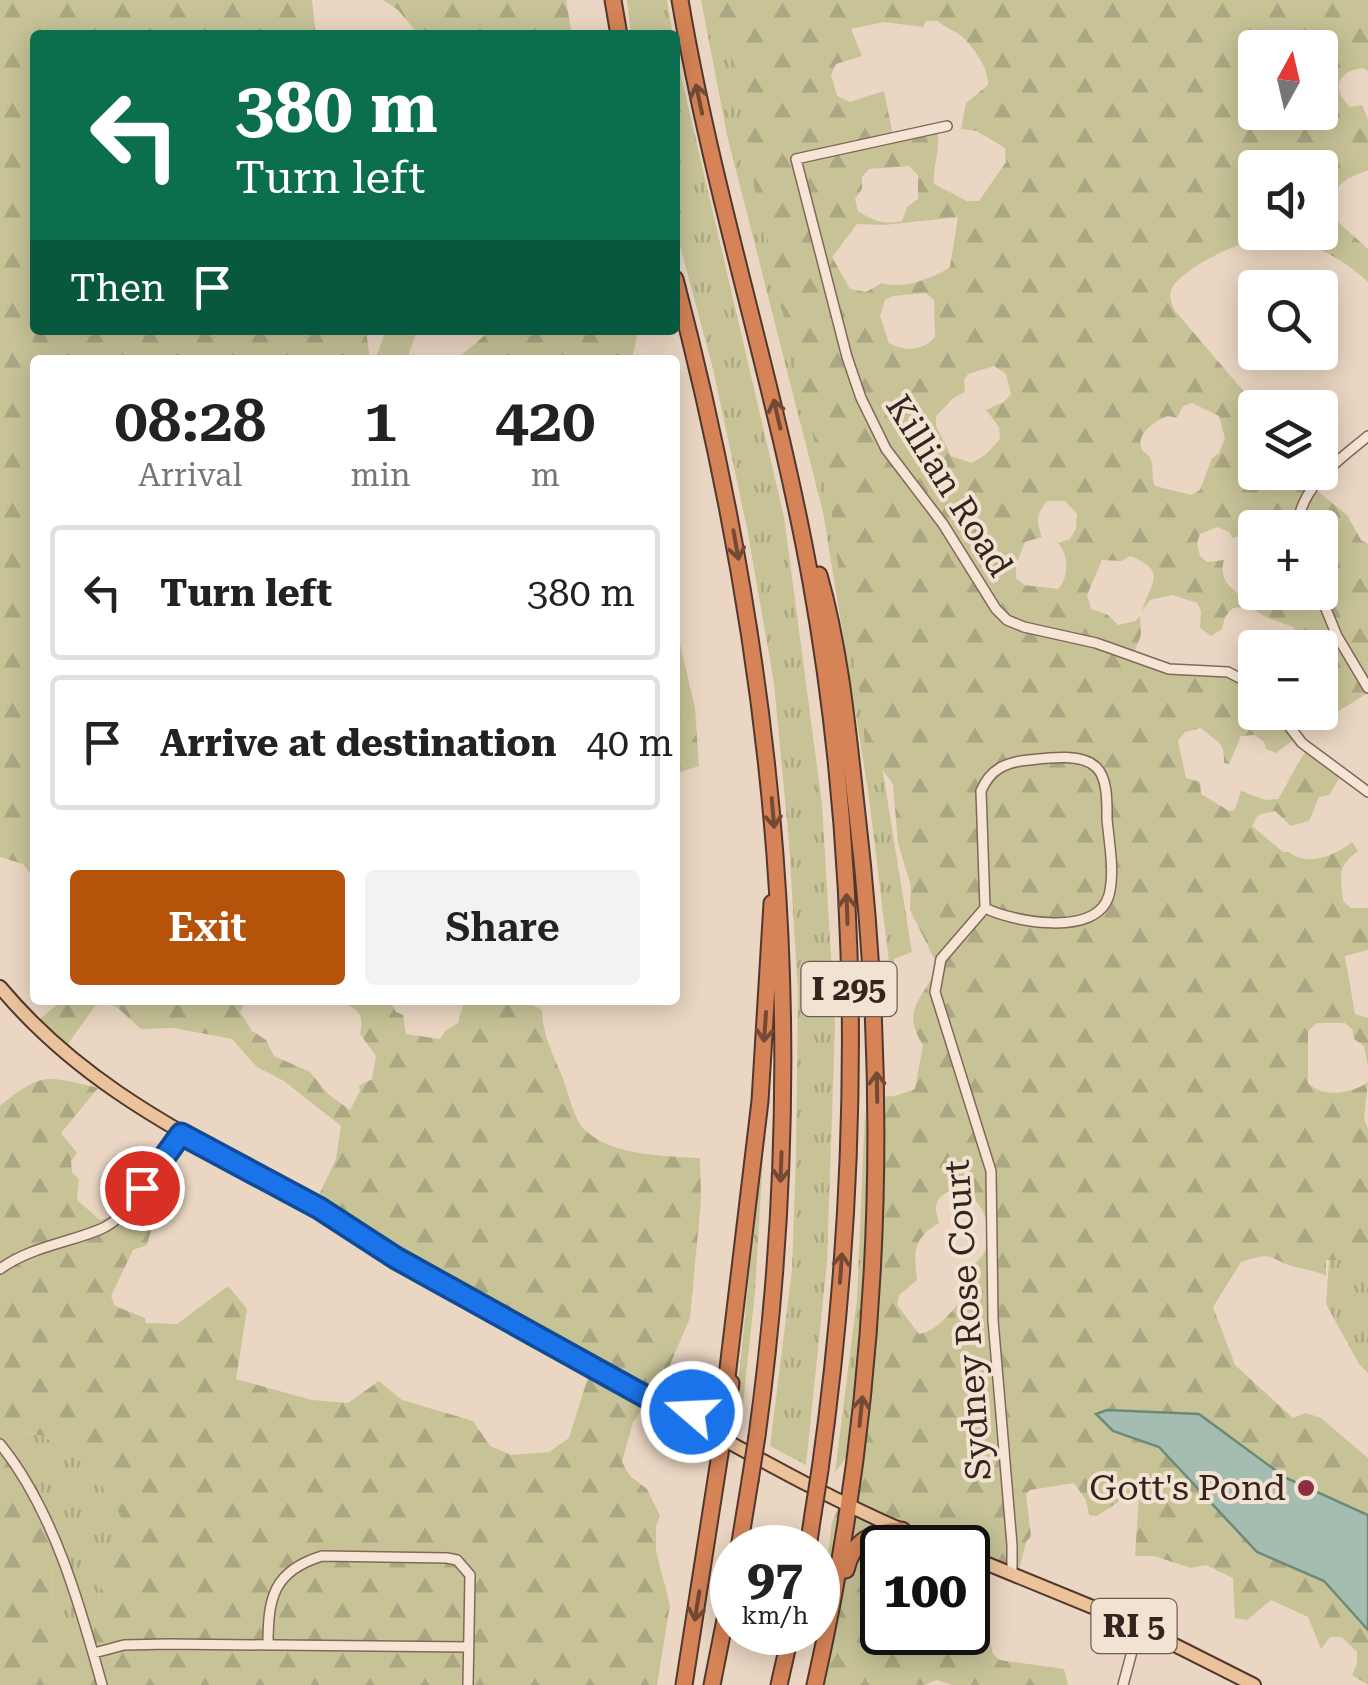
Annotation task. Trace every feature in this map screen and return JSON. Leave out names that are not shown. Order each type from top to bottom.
[{"type":"highway","points":[[614,0],[618,30]]},
{"type":"highway","name":"I 295","points":[[680,0],[706,132],[798,510],[833,731],[848,958],[849,1107],[843,1236],[811,1525]]},
{"type":"highway","name":"I 295","points":[[680,298],[737,546],[760,692],[777,860],[784,1028],[781,1178],[774,1290],[743,1525]]},
{"type":"highway","points":[[798,510],[821,581],[838,673],[860,839],[873,998],[877,1106],[875,1238],[850,1508],[840,1559]]},
{"type":"highway","points":[[684,1685],[724,1440],[760,1101],[777,860]]},
{"type":"highway","points":[[668,1409],[699,1410],[720,1395],[740,1284]]},
{"type":"highway","points":[[840,1598],[854,1549],[860,1544]]},
{"type":"highway","points":[[712,1685],[718,1655]]},
{"type":"highway","points":[[779,1685],[786,1655]]},
{"type":"highway","points":[[815,1685],[821,1655]]},
{"type":"main road","points":[[0,987],[86,1069],[181,1134],[319,1208],[396,1258],[724,1440],[850,1508],[890,1525]]},
{"type":"main road","name":"RI 5","points":[[990,1565],[1138,1628],[1254,1685]]},
{"type":"street","name":"Killian Road","points":[[947,126],[796,159],[853,380],[886,449],[943,524],[982,592],[1007,620],[1096,643],[1169,669],[1228,672],[1238,677]]},
{"type":"street","points":[[1302,510],[1318,479],[1368,436]]},
{"type":"street","points":[[1326,610],[1368,688]]},
{"type":"street","points":[[1292,730],[1302,743],[1368,792]]},
{"type":"street","points":[[1067,758],[1096,766],[1102,776],[1107,806],[1111,873],[1109,896],[1103,908],[1090,917],[1051,923],[1001,916],[985,908],[981,790],[988,775],[1004,765],[1025,760],[1067,758]]},
{"type":"street","name":"Sydney Rose Court","points":[[985,908],[941,958],[935,992],[990,1171],[992,1320],[1012,1574]]},
{"type":"street","points":[[0,1269],[14,1258],[104,1228],[122,1216],[181,1134]]},
{"type":"street","points":[[0,1444],[22,1471],[48,1524],[102,1685]]},
{"type":"street","points":[[268,1645],[273,1592],[293,1570],[322,1556],[457,1560],[470,1575],[468,1685]]},
{"type":"street","points":[[1123,1685],[1138,1628]]},
{"type":"street","points":[[94,1653],[124,1644],[469,1647]]},
{"type":"green space","points":[[0,0],[312,0],[315,30],[30,30],[30,335],[367,335],[369,355],[30,355],[30,873],[23,864],[0,857]]},
{"type":"green space","points":[[383,0],[566,0],[571,30],[415,30],[398,10]]},
{"type":"green space","points":[[627,0],[667,0],[672,30],[630,30]]},
{"type":"green space","points":[[701,0],[730,0],[837,489],[912,952],[894,959],[893,995],[868,790],[823,512],[727,135]]},
{"type":"green space","points":[[717,0],[1368,0],[1368,71],[1363,68],[1347,73],[1339,88],[1350,107],[1362,105],[1368,119],[1368,170],[1338,187],[1338,150],[1238,150],[1238,246],[1188,271],[1170,294],[1175,311],[1243,390],[1238,390],[1238,490],[1316,490],[1347,515],[1361,540],[1368,544],[1368,693],[1338,711],[1338,630],[1294,630],[1255,610],[1338,610],[1338,510],[1238,510],[1238,537],[1232,538],[1229,532],[1217,527],[1200,534],[1200,556],[1207,562],[1224,560],[1226,582],[1238,594],[1238,608],[1233,608],[1222,629],[1211,636],[1200,628],[1201,611],[1197,603],[1172,595],[1150,600],[1142,611],[1153,572],[1130,556],[1121,561],[1102,560],[1087,595],[1091,609],[1108,615],[1118,625],[1140,616],[1141,635],[1134,653],[1166,667],[1230,667],[1238,672],[1238,730],[1292,730],[1297,737],[1276,753],[1266,749],[1255,735],[1241,736],[1229,764],[1224,763],[1218,742],[1201,728],[1185,732],[1178,741],[1186,778],[1200,782],[1201,794],[1229,811],[1235,810],[1241,791],[1265,800],[1278,799],[1309,748],[1342,774],[1329,795],[1319,797],[1309,821],[1291,826],[1275,811],[1258,815],[1252,826],[1283,852],[1304,859],[1338,852],[1352,842],[1358,851],[1346,862],[1341,878],[1343,901],[1351,908],[1368,908],[1368,950],[1345,956],[1355,1014],[1368,1018],[1368,1066],[1364,1046],[1354,1039],[1352,1029],[1345,1023],[1317,1023],[1308,1031],[1308,1083],[1321,1091],[1337,1093],[1368,1082],[1364,1119],[1368,1129],[1368,1267],[1326,1260],[1326,1276],[1270,1257],[1252,1259],[1241,1262],[1213,1307],[1235,1365],[1293,1418],[1306,1413],[1321,1418],[1368,1458],[1368,1685],[1352,1675],[1357,1652],[1342,1637],[1330,1637],[1321,1649],[1308,1617],[1271,1600],[1247,1620],[1235,1618],[1233,1578],[1206,1565],[1191,1568],[1154,1556],[1135,1556],[1139,1497],[1130,1494],[1097,1516],[1089,1515],[1086,1500],[1074,1483],[1030,1490],[1026,1494],[1031,1536],[1016,1582],[990,1571],[990,1525],[860,1525],[860,1655],[990,1655],[990,1641],[993,1654],[1000,1660],[1064,1669],[1068,1685],[952,1685],[937,1680],[925,1685],[811,1685],[815,1655],[840,1655],[840,1525],[832,1525],[843,1498],[855,1434],[879,1097],[915,1089],[923,1045],[913,1021],[914,1011],[937,964],[910,910],[911,886],[898,843],[893,784],[865,746],[832,514],[769,270],[768,236],[759,214],[734,63],[719,32]],"holes":[[[926,21],[938,21],[959,34],[975,51],[988,79],[988,85],[966,103],[961,129],[977,131],[1005,148],[1006,162],[979,201],[967,201],[934,184],[937,129],[893,136],[884,91],[850,102],[837,96],[831,75],[836,64],[862,56],[851,29],[883,22],[923,27]],[[909,166],[918,175],[918,199],[907,207],[902,221],[874,220],[858,211],[855,199],[869,169]],[[958,217],[950,267],[908,284],[882,283],[866,292],[850,289],[832,257],[857,224]],[[926,293],[934,300],[935,337],[907,349],[889,343],[880,316],[885,300]],[[994,366],[1006,374],[1011,394],[986,410],[999,427],[1000,439],[972,463],[951,456],[936,426],[936,416],[953,398],[965,392],[968,374]],[[1192,403],[1219,416],[1225,438],[1219,453],[1212,458],[1200,490],[1191,495],[1155,486],[1151,460],[1141,447],[1142,436],[1149,427],[1168,416],[1177,418],[1183,406]],[[1047,501],[1065,501],[1077,514],[1070,539],[1058,543],[1066,566],[1058,589],[1024,585],[1016,578],[1016,565],[1025,542],[1042,537],[1039,514]],[[949,1191],[969,1196],[982,1209],[988,1238],[985,1252],[971,1272],[969,1294],[940,1323],[919,1334],[897,1305],[899,1295],[917,1280],[919,1241],[939,1223],[938,1201]]]},
{"type":"green space","points":[[680,71],[784,517],[822,804],[835,1025],[827,1262],[806,1465],[770,1446],[792,1270],[796,1154],[798,994],[789,842],[774,683],[747,528],[713,369],[680,246]]},
{"type":"green space","points":[[1338,222],[1368,249],[1368,282],[1346,265],[1322,251],[1338,250]]},
{"type":"green space","points":[[384,335],[415,335],[409,355],[377,355]]},
{"type":"green space","points":[[485,335],[637,335],[633,355],[462,355]]},
{"type":"green space","points":[[680,644],[695,708],[699,766],[680,772]]},
{"type":"green space","points":[[57,1005],[98,1005],[95,1006],[65,1048],[36,1022]]},
{"type":"green space","points":[[112,1005],[244,1005],[240,1012],[252,1031],[266,1040],[274,1056],[310,1072],[328,1094],[350,1110],[359,1086],[372,1079],[376,1056],[360,1034],[360,1015],[347,1005],[392,1005],[403,1015],[406,1034],[440,1039],[458,1023],[463,1005],[533,1005],[542,1010],[549,1043],[575,1113],[587,1132],[626,1150],[700,1158],[701,1200],[690,1318],[652,1407],[645,1405],[633,1422],[622,1462],[630,1476],[647,1489],[660,1516],[656,1551],[670,1605],[657,1685],[0,1685],[0,1106],[26,1087],[56,1079],[98,1088],[61,1133],[77,1153],[71,1161],[72,1173],[79,1179],[77,1200],[100,1220],[134,1211],[156,1212],[147,1245],[133,1250],[111,1296],[115,1306],[145,1318],[146,1323],[177,1324],[228,1286],[247,1309],[236,1379],[312,1400],[348,1403],[379,1381],[402,1400],[473,1421],[490,1446],[511,1455],[549,1452],[569,1438],[589,1374],[311,1212],[336,1159],[341,1126],[284,1081],[257,1067],[232,1039],[174,1028],[141,1029]],"holes":[[[18,1432],[51,1440],[93,1475],[122,1519],[100,1589],[93,1633],[77,1634],[57,1616],[51,1585],[58,1520],[13,1458]]]},
{"type":"green space","points":[[766,1104],[755,1292],[741,1422],[737,1396]]},
{"type":"green space","points":[[865,1110],[869,1197],[865,1284],[846,1458],[835,1472],[857,1299]]},
{"type":"green space","points":[[1330,1251],[1368,1258],[1368,1373],[1359,1364],[1326,1304]]},
{"type":"green space","points":[[17,1432],[34,1434],[66,1449],[105,1489],[122,1519],[100,1589],[93,1633],[77,1634],[57,1616],[51,1585],[58,1520],[13,1458]]},
{"type":"shaded area","points":[[1107,1410],[1199,1414],[1286,1478],[1368,1515],[1368,1630],[1324,1581],[1257,1552],[1159,1447],[1113,1431],[1096,1414]]},
{"type":"place","name":"Gott's Pond","points":[[1306,1488]]},
{"type":"route","points":[[142,1188],[181,1134],[319,1208],[396,1258],[668,1409],[692,1412]]}]
